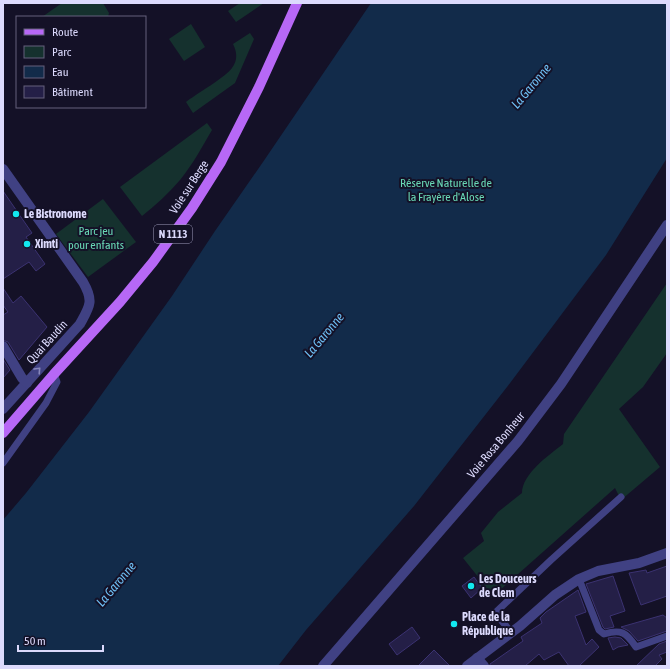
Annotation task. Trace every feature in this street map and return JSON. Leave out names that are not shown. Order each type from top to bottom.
[{"type":"main road","name":"Voie sur Berge","points":[[3,432],[120,302],[153,262],[192,208],[221,162],[259,87],[297,3]]},
{"type":"street","name":"Quai Baudin","points":[[3,169],[84,284],[89,294],[90,303],[80,324],[3,409]]},
{"type":"street","name":"Voie Rosa Bonheur","points":[[323,666],[518,441],[561,384],[667,225]]},
{"type":"street","points":[[3,346],[26,383]]},
{"type":"street","points":[[467,666],[512,633],[555,595],[579,579],[598,571],[639,563],[667,553]]},
{"type":"street","points":[[478,658],[484,666]]},
{"type":"lane","points":[[3,463],[46,403],[56,382],[54,374]]},
{"type":"lane","points":[[512,633],[495,613],[621,497]]},
{"type":"lane","points":[[579,579],[602,633],[604,634],[614,631],[621,632],[629,637],[636,647],[667,636]]},
{"type":"green space","points":[[62,3],[103,3],[109,13],[108,16],[43,16]]},
{"type":"green space","points":[[240,3],[264,3],[236,22],[228,11]]},
{"type":"green space","points":[[191,24],[205,47],[184,61],[169,39]]},
{"type":"green space","points":[[250,33],[254,39],[235,83],[193,113],[186,102],[229,71],[234,65],[236,59],[233,44]]},
{"type":"green space","points":[[207,123],[212,130],[189,168],[171,190],[142,216],[120,187]]},
{"type":"green space","name":"Parc jeu pour enfants","points":[[103,199],[136,242],[88,277],[56,234]]},
{"type":"green space","points":[[667,283],[667,353],[643,387],[619,409],[660,467],[621,500],[615,488],[491,598],[480,586],[483,583],[463,558],[484,541],[481,533],[498,512],[522,493],[526,479],[531,472],[544,459],[563,444],[564,434]]},
{"type":"water","name":"Réserve Naturelle de la Frayère d'Alose","points":[[371,3],[667,3],[667,158],[606,255],[507,387],[414,506],[306,630],[278,666],[3,666],[3,520],[89,412],[172,296]]},
{"type":"building","points":[[3,191],[32,233],[26,237],[45,264],[36,271],[29,262],[3,279]]},
{"type":"building","points":[[3,288],[13,303],[21,296],[47,327],[19,360],[8,342],[3,340],[3,315],[8,312],[3,305]]},
{"type":"building","points":[[3,359],[10,370],[3,378]]},
{"type":"building","points":[[667,566],[667,596],[641,605],[629,573],[646,570],[647,573]]},
{"type":"building","points":[[613,576],[625,611],[610,616],[614,627],[605,629],[586,584]]},
{"type":"building","name":"Les Douceurs de Clem","points":[[474,577],[482,588],[471,598],[462,586]]},
{"type":"building","points":[[578,590],[586,612],[575,616],[586,645],[592,639],[599,647],[579,666],[569,666],[559,652],[544,660],[539,654],[525,666],[490,666],[490,664],[523,641],[521,637],[542,623],[540,618],[546,612]]},
{"type":"building","points":[[663,615],[667,618],[667,631],[638,641],[629,631],[621,627]]},
{"type":"building","points":[[412,627],[420,638],[397,655],[389,644]]},
{"type":"building","points":[[608,638],[621,638],[628,645],[618,647],[613,650]]},
{"type":"building","points":[[667,641],[667,652],[659,655],[662,659],[655,666],[636,666],[659,644]]},
{"type":"building","points":[[434,650],[450,666],[418,666]]},
{"type":"place","name":"Le Bistronome","points":[[16,214]]},
{"type":"place","name":"Ximti","points":[[27,244]]},
{"type":"place","name":"Les Douceurs de Clem","points":[[471,586]]},
{"type":"place","name":"Place de la République","points":[[454,624]]},
{"type":"water label","name":"La Garonne","points":[[531,86]]},
{"type":"water label","name":"La Garonne","points":[[324,335]]},
{"type":"water label","name":"La Garonne","points":[[116,584]]}]
